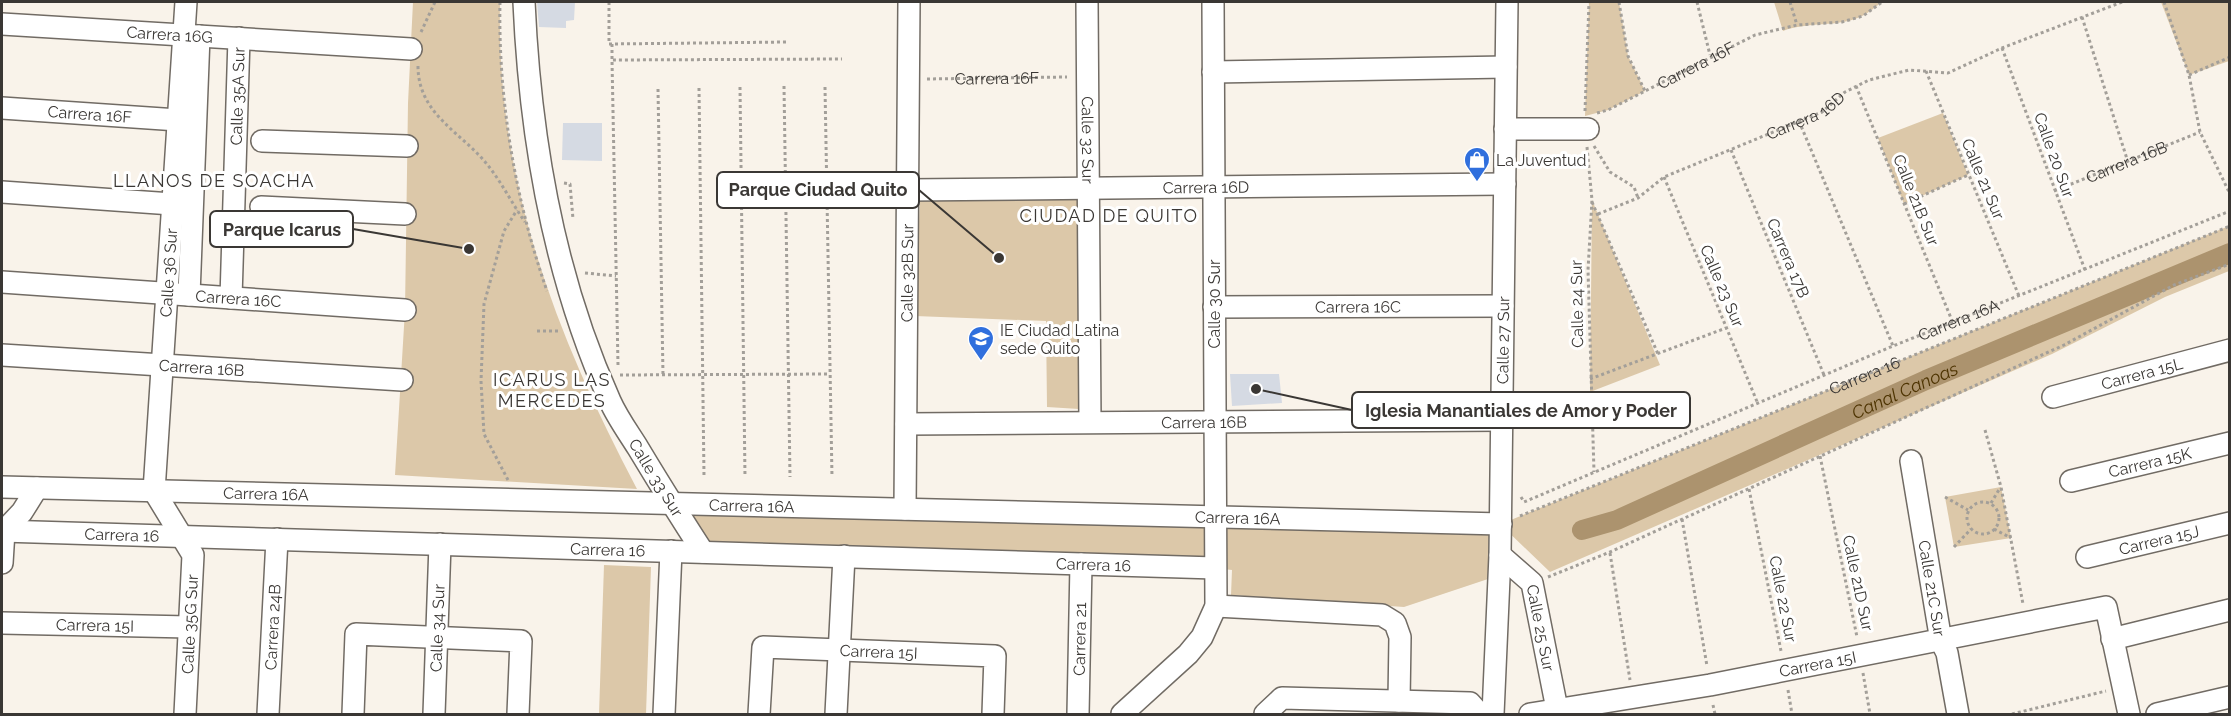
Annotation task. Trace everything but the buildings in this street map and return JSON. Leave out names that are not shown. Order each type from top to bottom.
[{"type":"street","name":"Calle 36 Sur","points":[[154,491],[178,120],[191,35],[186,2]]},
{"type":"street","name":"Calle 33 Sur","points":[[524,2],[526,60],[536,137],[551,224],[573,303],[610,402],[671,504],[703,552]]},
{"type":"street","name":"Calle 32B Sur","points":[[906,509],[909,2]]},
{"type":"street","name":"Calle 32 Sur","points":[[1087,2],[1090,422]]},
{"type":"street","name":"Calle 27 Sur","points":[[1493,714],[1501,524],[1507,2]]},
{"type":"street","name":"Calle 30 Sur","points":[[1208,3],[1213,72],[1216,606]]},
{"type":"street","name":"Carrera 16G","points":[[2,24],[416,51]]},
{"type":"street","points":[[189,295],[191,35]]},
{"type":"street","name":"Calle 35A Sur","points":[[231,298],[239,38]]},
{"type":"street","points":[[1213,72],[1506,67]]},
{"type":"street","name":"Carrera 16F","points":[[2,108],[178,120]]},
{"type":"street","points":[[1505,129],[1590,128]]},
{"type":"street","points":[[262,141],[407,146]]},
{"type":"street","name":"Carrera 16D","points":[[908,190],[1505,184]]},
{"type":"street","points":[[2,192],[172,204]]},
{"type":"street","points":[[261,207],[405,214]]},
{"type":"street","name":"Carrera 16C","points":[[2,282],[405,310]]},
{"type":"street","name":"Carrera 16C","points":[[1214,307],[1503,306]]},
{"type":"street","name":"Carrera 15L","points":[[2053,397],[2229,350]]},
{"type":"street","name":"Carrera 16B","points":[[2,355],[402,380]]},
{"type":"street","name":"Carrera 16B","points":[[906,424],[1502,420]]},
{"type":"street","name":"Carrera 15K","points":[[2071,481],[2229,444]]},
{"type":"street","name":"Calle 21C Sur","points":[[1911,461],[1941,640],[1947,653],[1958,714]]},
{"type":"street","name":"Carrera 16A","points":[[2,487],[1501,524]]},
{"type":"street","points":[[2,563],[3,531],[22,512],[37,488]]},
{"type":"street","points":[[154,491],[182,536]]},
{"type":"street","name":"Carrera 15J","points":[[2087,557],[2229,523]]},
{"type":"street","name":"Carrera 16","points":[[3,531],[1215,568]]},
{"type":"street","name":"Calle 35G Sur","points":[[182,536],[193,555],[185,714]]},
{"type":"street","name":"Carrera 24B","points":[[268,714],[277,539]]},
{"type":"street","name":"Calle 34 Sur","points":[[434,714],[440,544]]},
{"type":"street","points":[[664,714],[671,551]]},
{"type":"street","name":"Calle 25 Sur","points":[[1500,555],[1532,583],[1558,713]]},
{"type":"street","points":[[836,714],[844,556]]},
{"type":"street","name":"Carrera 21","points":[[1078,714],[1080,564]]},
{"type":"street","points":[[1122,714],[1188,654],[1202,637],[1216,606],[1382,615],[1395,623],[1400,637],[1399,701]]},
{"type":"street","name":"Carrera 15I","points":[[1530,714],[1558,713],[1710,685],[2106,607],[2112,639]]},
{"type":"street","points":[[2129,714],[2112,639],[2229,610]]},
{"type":"street","name":"Carrera 15I","points":[[2,623],[189,627]]},
{"type":"street","points":[[353,714],[356,634],[521,640],[518,714]]},
{"type":"street","name":"Carrera 15I","points":[[759,714],[763,647],[995,656],[993,714]]},
{"type":"street","points":[[2157,714],[2229,697]]},
{"type":"street","points":[[1265,714],[1282,698],[1308,706],[1399,701],[1470,703],[1480,714]]},
{"type":"path","points":[[435,2],[422,25],[416,51],[418,72],[426,99],[439,120],[489,167],[527,224]]},
{"type":"path","points":[[609,2],[609,44],[612,44],[618,375],[830,374]]},
{"type":"path","name":"Calle 24 Sur","points":[[1589,2],[1592,200],[1588,270],[1594,472]]},
{"type":"path","points":[[1619,2],[1628,56],[1645,91]]},
{"type":"path","points":[[1697,2],[1710,56]]},
{"type":"path","points":[[1790,2],[1797,25]]},
{"type":"path","name":"Carrera 16F","points":[[1590,128],[1645,91],[1755,35],[1797,25],[1842,22],[1863,16],[1882,2]]},
{"type":"path","name":"Carrera 16D","points":[[1598,214],[1638,198],[1664,177],[1822,112],[1856,86],[1909,70],[1948,73],[2002,48],[2122,2]]},
{"type":"path","points":[[2164,2],[2189,75],[2200,132],[2229,194]]},
{"type":"path","points":[[2082,17],[2127,159]]},
{"type":"path","points":[[612,44],[788,42]]},
{"type":"path","name":"Calle 20 Sur","points":[[2002,48],[2085,270]]},
{"type":"path","points":[[2189,75],[2229,57]]},
{"type":"path","points":[[612,60],[842,59]]},
{"type":"path","name":"Calle 21 Sur","points":[[1926,71],[2019,296]]},
{"type":"path","name":"Carrera 16F","points":[[908,80],[1087,76]]},
{"type":"path","points":[[784,86],[790,477]]},
{"type":"path","name":"Calle 21B Sur","points":[[1856,86],[1953,323]]},
{"type":"path","points":[[740,87],[745,477]]},
{"type":"path","points":[[825,87],[832,477]]},
{"type":"path","points":[[699,88],[704,476]]},
{"type":"path","points":[[658,89],[663,375]]},
{"type":"path","points":[[1799,121],[1893,346]]},
{"type":"path","points":[[1590,128],[1610,172],[1634,187],[1638,198]]},
{"type":"path","name":"Carrera 16B","points":[[2054,191],[2127,159],[2200,132]]},
{"type":"path","name":"Carrera 17B","points":[[1731,150],[1824,375]]},
{"type":"path","points":[[1904,204],[1968,175]]},
{"type":"path","name":"Calle 23 Sur","points":[[1664,177],[1758,404]]},
{"type":"path","points":[[1592,200],[1658,354]]},
{"type":"path","points":[[509,481],[484,434],[481,381],[484,304],[504,231],[517,210]]},
{"type":"path","name":"Carrera 16A","points":[[1524,502],[1893,346],[2229,211]]},
{"type":"path","name":"Carrera 16","points":[[1501,524],[2229,226]]},
{"type":"path","points":[[1532,583],[1610,552],[2064,345],[2174,285],[2229,264]]},
{"type":"path","points":[[1590,379],[1727,327]]},
{"type":"path","points":[[537,331],[561,331]]},
{"type":"path","points":[[1985,430],[2012,538],[2026,623]]},
{"type":"path","name":"Calle 21D Sur","points":[[1820,456],[1861,655],[1870,714]]},
{"type":"path","points":[[1991,504],[2001,487]]},
{"type":"path","name":"Calle 22 Sur","points":[[1749,489],[1792,714]]},
{"type":"path","points":[[1946,497],[1968,510]]},
{"type":"path","points":[[1976,503],[1991,504],[1999,516],[1994,529],[1985,534],[1971,529],[1966,520],[1968,510],[1976,503]]},
{"type":"path","points":[[1682,519],[1715,714]]},
{"type":"path","points":[[1954,547],[1971,529]]},
{"type":"path","points":[[1994,529],[2012,538]]},
{"type":"path","points":[[1610,552],[1633,698]]},
{"type":"path","points":[[2012,714],[2040,709],[2122,686]]},
{"type":"path","points":[[2040,709],[2041,714]]},
{"type":"shaded area","points":[[413,2],[500,2],[501,68],[508,132],[520,194],[536,254],[580,372],[637,489],[395,475],[405,310],[408,103]]},
{"type":"shaded area","points":[[1589,2],[1619,2],[1628,56],[1645,91],[1608,110],[1585,116]]},
{"type":"shaded area","points":[[1774,2],[1882,2],[1865,15],[1853,20],[1803,26],[1783,31]]},
{"type":"shaded area","points":[[2161,2],[2229,2],[2229,61],[2189,75]]},
{"type":"shaded area","points":[[1943,113],[1968,175],[1904,204],[1878,138]]},
{"type":"shaded area","points":[[920,199],[1081,200],[1079,409],[1047,407],[1046,321],[915,316]]},
{"type":"shaded area","points":[[1592,200],[1660,365],[1590,392]]},
{"type":"shaded area","points":[[2229,226],[2229,271],[2165,297],[2052,354],[1550,572],[1501,525],[1497,576],[1404,607],[1231,595],[1232,570],[1215,568],[703,552],[689,508],[1501,524]]},
{"type":"shaded area","points":[[2001,487],[2011,538],[1954,547],[1945,497]]},
{"type":"shaded area","points":[[604,565],[651,567],[646,714],[599,714]]},
{"type":"waterway","name":"Canal Canoas","points":[[1582,530],[1617,520],[1926,380],[2230,253]]},
{"type":"place","name":"La Juventud","points":[[1477,183]]},
{"type":"place","name":"Parque Icarus","points":[[469,249]]},
{"type":"place","name":"Parque Ciudad Quito","points":[[999,258]]},
{"type":"place","name":"IE Ciudad Latina sede Quito","points":[[981,362]]},
{"type":"place","name":"Iglesia Manantiales de Amor y Poder","points":[[1256,389]]},
{"type":"district","name":"LLANOS DE SOACHA","points":[[214,180]]},
{"type":"district","name":"CIUDAD DE QUITO","points":[[1109,215]]},
{"type":"district","name":"ICARUS LAS MERCEDES","points":[[552,389]]}]
